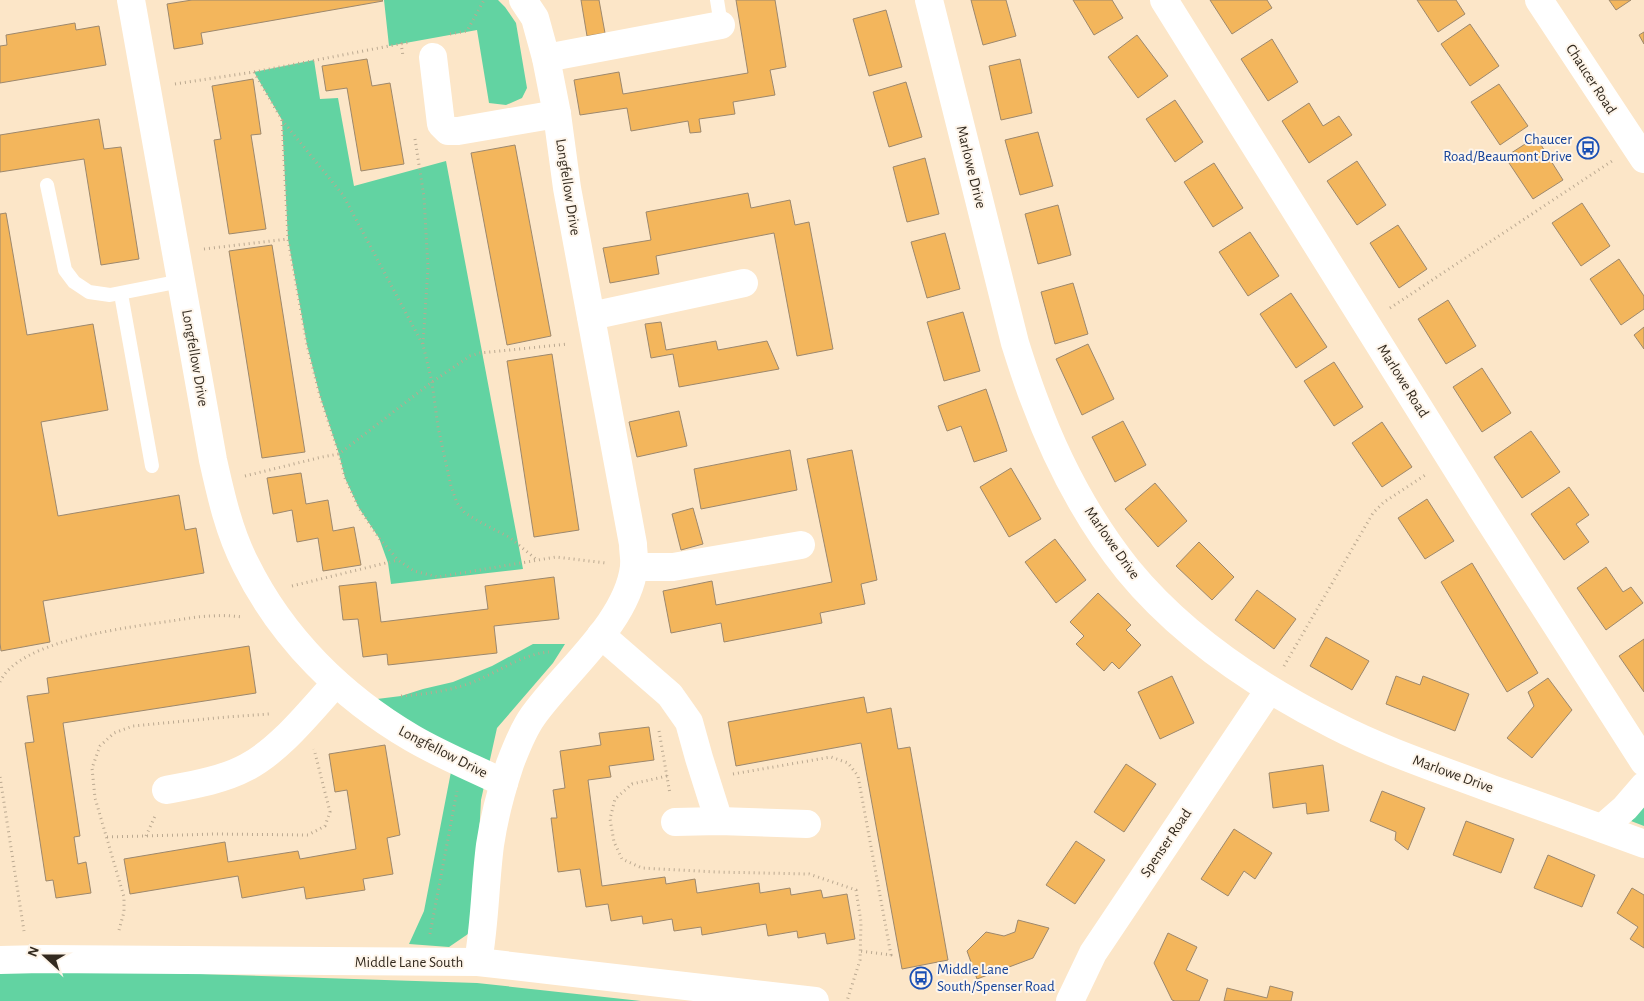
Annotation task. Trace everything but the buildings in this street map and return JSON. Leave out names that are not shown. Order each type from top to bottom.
[{"type":"street","name":"Longfellow Drive","points":[[131,0],[211,451],[224,511],[245,565],[278,619],[336,684],[412,738],[504,783]]},
{"type":"street","name":"Longfellow Drive","points":[[478,962],[484,932],[490,845],[504,783],[515,751],[531,718],[601,635],[620,607],[634,566],[633,544],[567,188],[557,114],[546,58],[535,18],[523,0]]},
{"type":"street","name":"Marlowe Drive","points":[[929,0],[1015,343],[1033,398],[1051,442],[1078,494],[1128,570],[1161,606],[1200,642],[1270,690],[1335,726],[1412,760],[1644,844]]},
{"type":"street","name":"Marlowe Road","points":[[1164,0],[1482,508],[1644,762]]},
{"type":"street","name":"Chaucer Road","points":[[1539,0],[1641,152]]},
{"type":"street","points":[[546,58],[719,12]]},
{"type":"street","points":[[433,57],[441,124],[448,131],[458,131],[557,114]]},
{"type":"street","points":[[593,328],[744,283]]},
{"type":"street","points":[[634,566],[673,567],[801,545]]},
{"type":"street","points":[[601,635],[670,694],[689,722],[720,821]]},
{"type":"street","points":[[166,790],[191,786],[247,767],[268,753],[336,684]]},
{"type":"street","name":"Spenser Road","points":[[1070,1001],[1093,953],[1270,690]]},
{"type":"street","points":[[1602,828],[1625,808],[1644,786]]},
{"type":"street","points":[[675,822],[720,821],[807,824]]},
{"type":"street","name":"Middle Lane South","points":[[0,960],[478,962],[815,1001]]},
{"type":"lane","points":[[47,185],[65,270],[74,282],[89,292],[110,295],[181,281]]},
{"type":"lane","points":[[121,294],[152,466]]},
{"type":"path","points":[[448,34],[467,31],[484,0]]},
{"type":"path","points":[[147,88],[254,72],[410,42]]},
{"type":"path","points":[[401,43],[404,62]]},
{"type":"path","points":[[254,72],[282,120],[343,195],[423,345],[432,382],[438,427],[451,486],[457,503],[465,513],[509,537],[538,560]]},
{"type":"path","points":[[282,120],[288,239],[307,345],[320,396],[345,478],[359,508],[379,538],[398,560],[414,571],[438,577],[556,558],[634,566]]},
{"type":"path","points":[[414,130],[424,197],[428,268],[423,345]]},
{"type":"path","points":[[1367,324],[1641,152]]},
{"type":"path","points":[[176,253],[288,239]]},
{"type":"path","points":[[218,482],[339,454],[432,382],[470,356],[593,328]]},
{"type":"path","points":[[1270,690],[1373,513],[1384,502],[1451,458]]},
{"type":"path","points":[[262,593],[398,560]]},
{"type":"path","points":[[0,682],[2,677],[17,663],[35,652],[69,640],[139,626],[213,616],[278,619]]},
{"type":"path","points":[[358,700],[431,694],[478,680],[535,653],[551,651],[580,659]]},
{"type":"path","points":[[107,838],[216,834],[308,835],[325,826],[330,812],[312,738],[302,719]]},
{"type":"path","points":[[658,728],[675,822]]},
{"type":"path","points":[[425,962],[462,763]]},
{"type":"path","points":[[668,776],[632,784],[615,799],[610,819],[614,842],[622,859],[642,868],[809,874],[856,890],[861,922],[860,960],[847,1001]]},
{"type":"path","points":[[0,777],[29,959]]},
{"type":"green space","points":[[384,0],[498,0],[516,23],[527,88],[522,98],[506,105],[489,103],[477,30],[389,46]]},
{"type":"green space","points":[[314,60],[320,99],[338,98],[354,186],[446,161],[523,569],[391,584],[388,563],[379,538],[359,508],[345,478],[320,396],[307,345],[288,239],[282,120],[254,72]]},
{"type":"green space","points":[[533,644],[565,644],[553,663],[497,728],[481,800],[476,891],[468,934],[449,947],[409,944],[424,911],[456,746],[417,727],[377,699],[401,696],[453,682],[492,666]]},
{"type":"green space","points":[[1644,805],[1644,826],[1631,821]]},
{"type":"green space","points":[[43,969],[477,983],[641,1001],[0,1001],[0,971]]},
{"type":"place","name":"Chaucer Road/Beaumont Drive","points":[[1588,148]]},
{"type":"place","name":"Middle Lane South/Spenser Road","points":[[921,978]]}]
